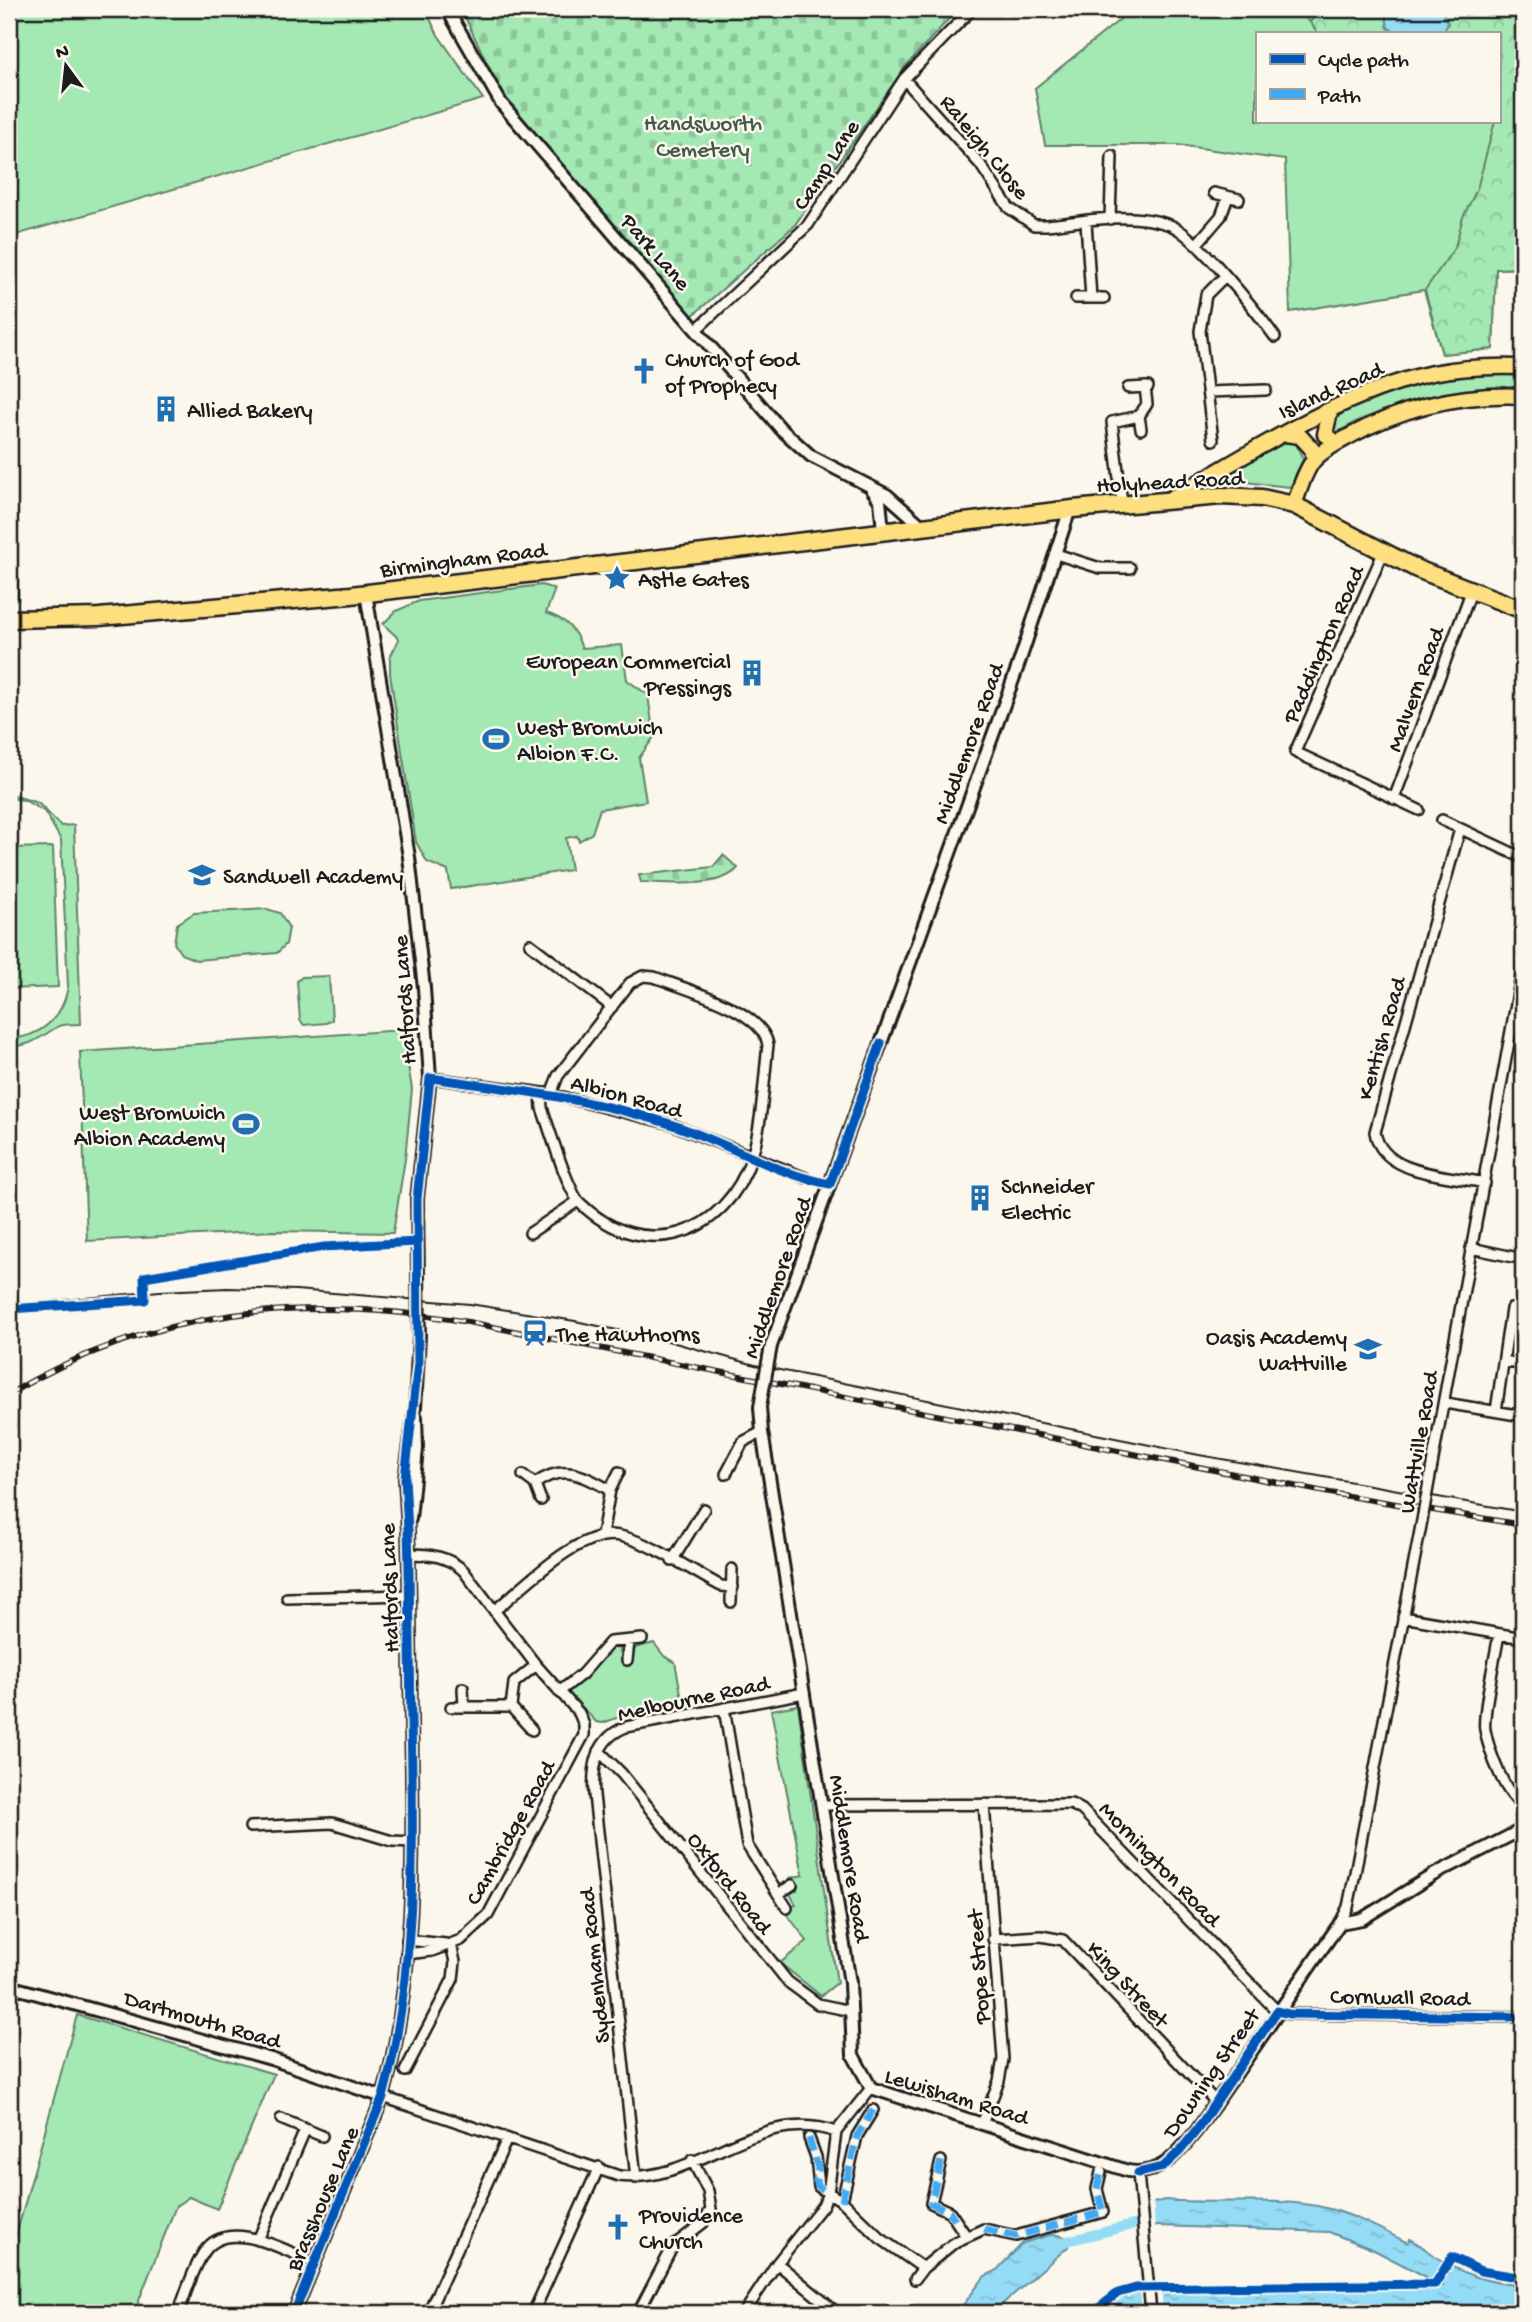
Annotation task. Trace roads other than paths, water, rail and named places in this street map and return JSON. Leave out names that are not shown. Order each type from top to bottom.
[{"type":"highway","name":"Holyhead Road","points":[[922,526],[1122,503],[1170,499],[1254,498],[1294,505],[1471,592],[1523,610]]},
{"type":"highway","name":"Birmingham Road","points":[[9,619],[99,617],[366,593],[922,526]]},
{"type":"main road","name":"Island Road","points":[[1170,499],[1285,434],[1403,381],[1466,368],[1523,367]]},
{"type":"main road","points":[[1294,505],[1314,460],[1337,443],[1395,413],[1426,405],[1499,395],[1523,396]]},
{"type":"main road","points":[[1330,412],[1325,434],[1337,443]]},
{"type":"main road","points":[[1285,434],[1300,436],[1312,449],[1314,460]]},
{"type":"street","name":"Park Lane","points":[[447,9],[501,103],[781,429],[811,456],[901,505],[922,526]]},
{"type":"street","name":"Camp Lane","points":[[697,329],[808,225],[905,79],[972,9]]},
{"type":"street","name":"Raleigh Close","points":[[905,79],[980,164],[1009,208],[1021,219],[1034,225],[1133,218],[1172,226],[1196,245],[1275,337]]},
{"type":"street","points":[[1110,219],[1112,156]]},
{"type":"street","points":[[1100,171],[1112,172]]},
{"type":"street","points":[[1214,193],[1239,200]]},
{"type":"street","points":[[1196,245],[1221,216],[1228,197]]},
{"type":"street","points":[[1086,222],[1091,298]]},
{"type":"street","points":[[1213,440],[1199,331],[1206,295],[1224,276]]},
{"type":"street","points":[[1076,299],[1104,298]]},
{"type":"street","points":[[1128,388],[1148,387],[1147,404],[1139,416],[1141,429]]},
{"type":"street","points":[[1208,392],[1266,390]]},
{"type":"street","points":[[1122,503],[1112,422],[1139,416]]},
{"type":"street","points":[[870,486],[880,501],[883,530]]},
{"type":"street","name":"Middlemore Road","points":[[872,2088],[853,2055],[850,1983],[760,1406],[771,1346],[1070,509]]},
{"type":"street","name":"Paddington Road","points":[[1384,551],[1296,752],[1394,799]]},
{"type":"street","points":[[1056,554],[1100,568],[1130,568]]},
{"type":"street","name":"Malvern Road","points":[[1394,799],[1471,592]]},
{"type":"street","name":"Halfords Lane","points":[[366,593],[414,894],[430,1078],[417,1199],[419,1336],[415,1407],[405,1478],[409,1554],[412,1842],[406,1954],[391,2067],[383,2097]]},
{"type":"street","points":[[1394,799],[1419,810]]},
{"type":"street","points":[[1442,820],[1523,858]]},
{"type":"street","name":"Kentish Road","points":[[1460,829],[1375,1132],[1380,1149],[1392,1161],[1406,1167],[1485,1183]]},
{"type":"street","points":[[530,944],[612,1007]]},
{"type":"street","name":"Wattville Road","points":[[1340,1923],[1350,1896],[1445,1403],[1523,965]]},
{"type":"street","points":[[643,976],[654,976],[750,1017],[761,1026],[768,1045],[753,1156],[726,1207],[707,1223],[681,1233],[655,1237],[633,1232],[608,1223],[578,1201],[542,1108],[546,1094],[558,1076],[612,1007],[630,982],[643,976]]},
{"type":"street","name":"Albion Road","points":[[430,1078],[546,1094],[671,1124],[806,1178]]},
{"type":"street","points":[[530,1233],[578,1201]]},
{"type":"street","points":[[1471,1248],[1523,1259]]},
{"type":"street","points":[[1496,1411],[1511,1309],[1523,1312]]},
{"type":"street","points":[[1504,1361],[1523,1365]]},
{"type":"street","points":[[1445,1403],[1523,1416]]},
{"type":"street","points":[[726,1474],[743,1442],[762,1432]]},
{"type":"street","points":[[535,1484],[558,1472],[569,1471],[610,1490]]},
{"type":"street","points":[[602,1535],[610,1490],[620,1472]]},
{"type":"street","points":[[523,1475],[535,1484],[541,1500]]},
{"type":"street","points":[[672,1561],[704,1509]]},
{"type":"street","points":[[494,1611],[566,1552],[602,1535],[637,1542],[722,1586],[732,1587]]},
{"type":"street","points":[[409,1554],[429,1554],[453,1561],[559,1692],[582,1674],[610,1642],[642,1639]]},
{"type":"street","points":[[731,1602],[733,1569]]},
{"type":"street","points":[[287,1598],[409,1595]]},
{"type":"street","points":[[1403,1617],[1523,1638]]},
{"type":"street","points":[[1499,1634],[1485,1729],[1494,1761],[1513,1800],[1523,1805]]},
{"type":"street","points":[[627,1660],[629,1642]]},
{"type":"street","points":[[511,1707],[514,1684],[536,1665]]},
{"type":"street","points":[[463,1688],[464,1707]]},
{"type":"street","name":"Cambridge Road","points":[[406,1954],[432,1951],[451,1944],[472,1932],[488,1915],[584,1735],[584,1725],[579,1713],[559,1692]]},
{"type":"street","name":"Melbourne Road","points":[[599,1751],[606,1739],[626,1727],[804,1693]]},
{"type":"street","points":[[451,1707],[511,1707],[532,1730]]},
{"type":"street","points":[[724,1708],[747,1845],[786,1908]]},
{"type":"street","name":"Oxford Road","points":[[599,1751],[622,1774],[788,1982],[818,2004],[851,2011]]},
{"type":"street","name":"Sydenham Road","points":[[599,1751],[592,1774],[636,2178]]},
{"type":"street","name":"Pope Street","points":[[982,2124],[999,2081],[1003,2059],[984,1804]]},
{"type":"street","name":"Mornington Road","points":[[822,1805],[1071,1804],[1082,1810],[1277,2011]]},
{"type":"street","points":[[250,1827],[332,1823],[392,1841],[412,1842]]},
{"type":"street","points":[[1340,1923],[1362,1919],[1433,1875],[1523,1829]]},
{"type":"street","points":[[778,1894],[792,1885]]},
{"type":"street","name":"Downing Street","points":[[1138,2173],[1163,2166],[1180,2151],[1340,1923]]},
{"type":"street","name":"King Street","points":[[993,1939],[1041,1936],[1063,1940],[1215,2101]]},
{"type":"street","points":[[405,2071],[453,1979],[455,1962],[451,1944],[407,1940]]},
{"type":"street","name":"Dartmouth Road","points":[[9,1986],[271,2059],[383,2097]]},
{"type":"street","name":"Cornwall Road","points":[[1277,2011],[1289,2014],[1523,2017]]},
{"type":"street","points":[[407,2041],[419,2046]]},
{"type":"street","name":"Lewisham Road","points":[[836,2132],[872,2088],[1138,2173]]},
{"type":"street","points":[[383,2097],[599,2167],[619,2176],[636,2178],[657,2175],[770,2129],[803,2124],[836,2132],[828,2193],[823,2205],[777,2263],[744,2313]]},
{"type":"street","name":"Brasshouse Lane","points":[[293,2313],[383,2097]]},
{"type":"street","points":[[842,2201],[857,2136],[873,2110]]},
{"type":"street","points":[[281,2119],[323,2136]]},
{"type":"street","points":[[258,2240],[305,2130]]},
{"type":"street","points":[[809,2138],[818,2168],[816,2180],[819,2187],[842,2201],[880,2238],[923,2268]]},
{"type":"street","points":[[428,2313],[507,2139]]},
{"type":"street","points":[[638,2313],[673,2246],[703,2222],[711,2208],[708,2191],[692,2160]]},
{"type":"street","points":[[941,2161],[930,2203],[950,2212],[966,2236]]},
{"type":"street","points":[[533,2313],[599,2167]]},
{"type":"street","points":[[915,2279],[923,2268],[966,2236],[984,2229],[1016,2236],[1102,2212],[1097,2189],[1101,2172]]},
{"type":"street","points":[[1138,2173],[1151,2313]]},
{"type":"street","points":[[178,2313],[203,2253],[211,2244],[235,2236],[258,2240],[315,2263]]},
{"type":"street","points":[[777,2263],[836,2313]]},
{"type":"water","points":[[1389,9],[1441,9],[1448,23],[1444,32],[1396,32],[1388,28],[1386,15]]},
{"type":"water","points":[[1165,2200],[1298,2203],[1341,2212],[1408,2243],[1410,2239],[1465,2272],[1500,2283],[1523,2285],[1523,2305],[1164,2306],[1127,2313],[1098,2313],[1120,2296],[1137,2291],[1444,2286],[1374,2250],[1329,2232],[1132,2225],[1149,2212],[1152,2203]]},
{"type":"water","points":[[1053,2234],[1072,2239],[1068,2247],[992,2313],[957,2313],[985,2276],[996,2271],[1023,2243]]},
{"type":"waterway","points":[[1059,2243],[1145,2222]]},
{"type":"tram line","points":[[9,1305],[160,1291],[227,1288],[296,1290],[470,1304],[575,1321],[664,1340],[755,1365],[1199,1455],[1523,1512]]},
{"type":"railway","points":[[9,1394],[63,1365],[119,1343],[175,1326],[231,1315],[289,1310],[348,1309],[407,1314],[468,1322],[1330,1493],[1523,1525]]},
{"type":"place","name":"Church of God of Prophecy","points":[[644,371]]},
{"type":"place","name":"Allied Bakery","points":[[166,409]]},
{"type":"place","name":"Astle Gates","points":[[617,578]]},
{"type":"place","name":"European Commercial Pressings","points":[[752,673]]},
{"type":"place","name":"West Bromwich Albion F.C.","points":[[496,739]]},
{"type":"place","name":"Sandwell Academy","points":[[202,875]]},
{"type":"place","name":"West Bromwich Albion Academy","points":[[246,1124]]},
{"type":"place","name":"Schneider Electric","points":[[980,1198]]},
{"type":"place","name":"The Hawthorns","points":[[535,1333]]},
{"type":"place","name":"Oasis Academy Wattville","points":[[1368,1349]]},
{"type":"place","name":"Providence Church","points":[[618,2227]]},
{"type":"park label","name":"Handsworth Cemetery","points":[[703,135]]}]
